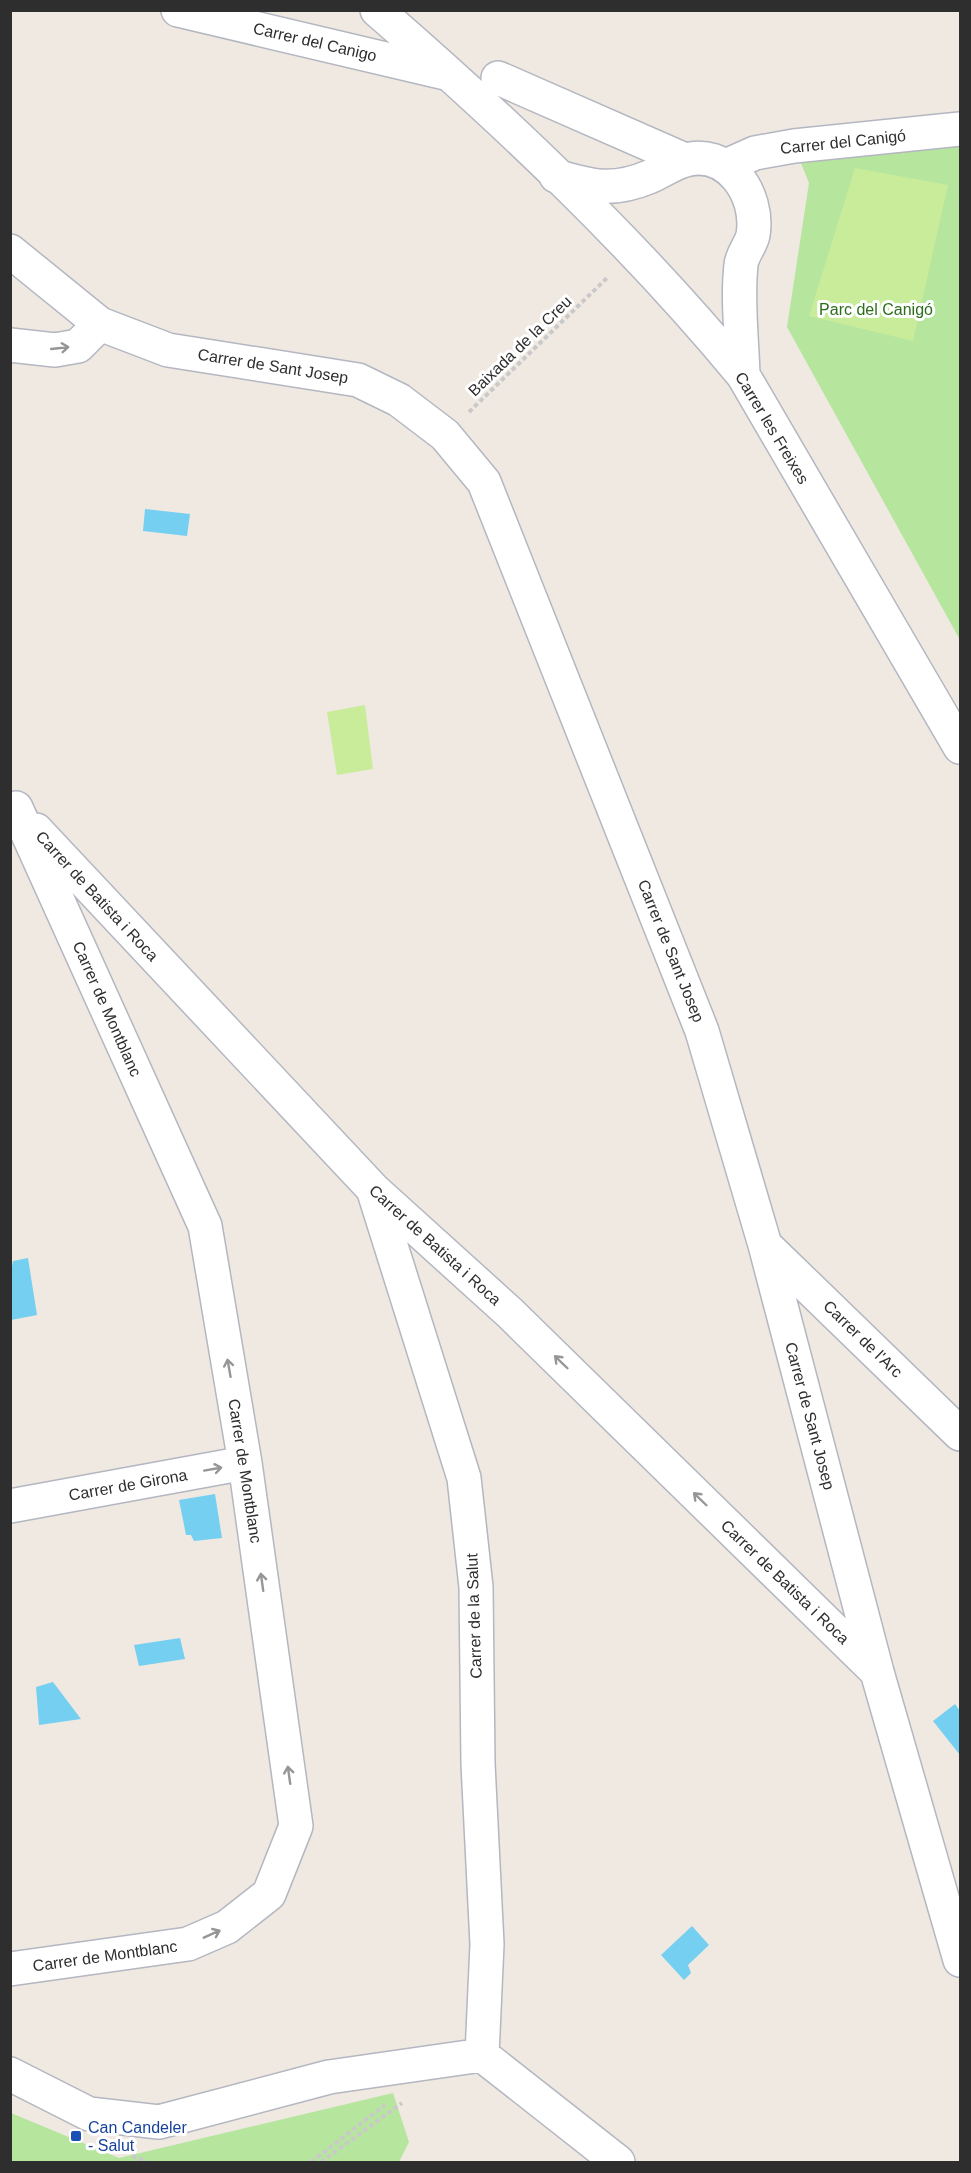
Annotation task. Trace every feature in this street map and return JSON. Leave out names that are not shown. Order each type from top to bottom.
[{"type":"street","name":"Carrer del Canigo","points":[[178,10],[452,75]]},
{"type":"street","name":"Carrer les Freixes","points":[[377,10],[452,75],[634,251],[743,375],[960,747]]},
{"type":"street","points":[[498,78],[685,160],[711,160],[728,165],[750,199],[754,217],[753,236],[741,262],[743,375]]},
{"type":"street","name":"Carrer del Canigó","points":[[728,165],[755,153],[794,146],[960,129]]},
{"type":"street","points":[[554,175],[587,185],[612,188],[636,182],[685,160]]},
{"type":"street","name":"Carrer de Sant Josep","points":[[10,251],[100,324],[168,350],[358,380],[399,400],[445,435],[484,482],[702,1031],[765,1245],[877,1672],[960,1960]]},
{"type":"street","points":[[10,345],[55,350],[78,346],[100,324]]},
{"type":"street","name":"Carrer de Batista i Roca","points":[[13,805],[374,1190],[510,1313],[877,1672]]},
{"type":"street","name":"Carrer de Montblanc","points":[[10,1970],[188,1944],[227,1928],[269,1894],[296,1826],[245,1463],[205,1226],[13,805]]},
{"type":"street","name":"Carrer de la Salut","points":[[374,1190],[464,1478],[476,1587],[477,1764],[487,1944],[482,2055]]},
{"type":"street","name":"Carrer de l'Arc","points":[[765,1245],[960,1434]]},
{"type":"street","name":"Carrer de Girona","points":[[10,1506],[245,1463]]},
{"type":"street","points":[[10,2074],[89,2114],[159,2122],[328,2077],[482,2055],[618,2163]]},
{"type":"path","name":"Baixada de la Creu","points":[[445,435],[610,274]]},
{"type":"path","points":[[321,2163],[408,2098]]},
{"type":"path","points":[[311,2163],[388,2103]]},
{"type":"green space","name":"Parc del Canigó","points":[[960,121],[960,640],[787,327],[809,183],[794,146]]},
{"type":"green space","points":[[855,168],[948,185],[913,341],[809,316]]},
{"type":"green space","points":[[365,705],[373,769],[337,775],[327,712]]},
{"type":"green space","points":[[393,2093],[409,2142],[399,2162],[11,2162],[11,2113],[119,2158]]},
{"type":"water","points":[[145,509],[190,514],[187,536],[143,531]]},
{"type":"water","points":[[28,1258],[37,1315],[11,1320],[13,1261]]},
{"type":"water","points":[[215,1494],[222,1538],[194,1541],[191,1535],[186,1535],[179,1500]]},
{"type":"water","points":[[180,1638],[185,1659],[139,1666],[134,1645]]},
{"type":"water","points":[[53,1682],[81,1719],[39,1725],[36,1687]]},
{"type":"water","points":[[955,1704],[960,1711],[960,1755],[933,1721]]},
{"type":"water","points":[[692,1926],[709,1945],[688,1965],[691,1973],[684,1980],[661,1955]]},
{"type":"place","name":"Can Candeler - Salut","points":[[76,2136]]}]
